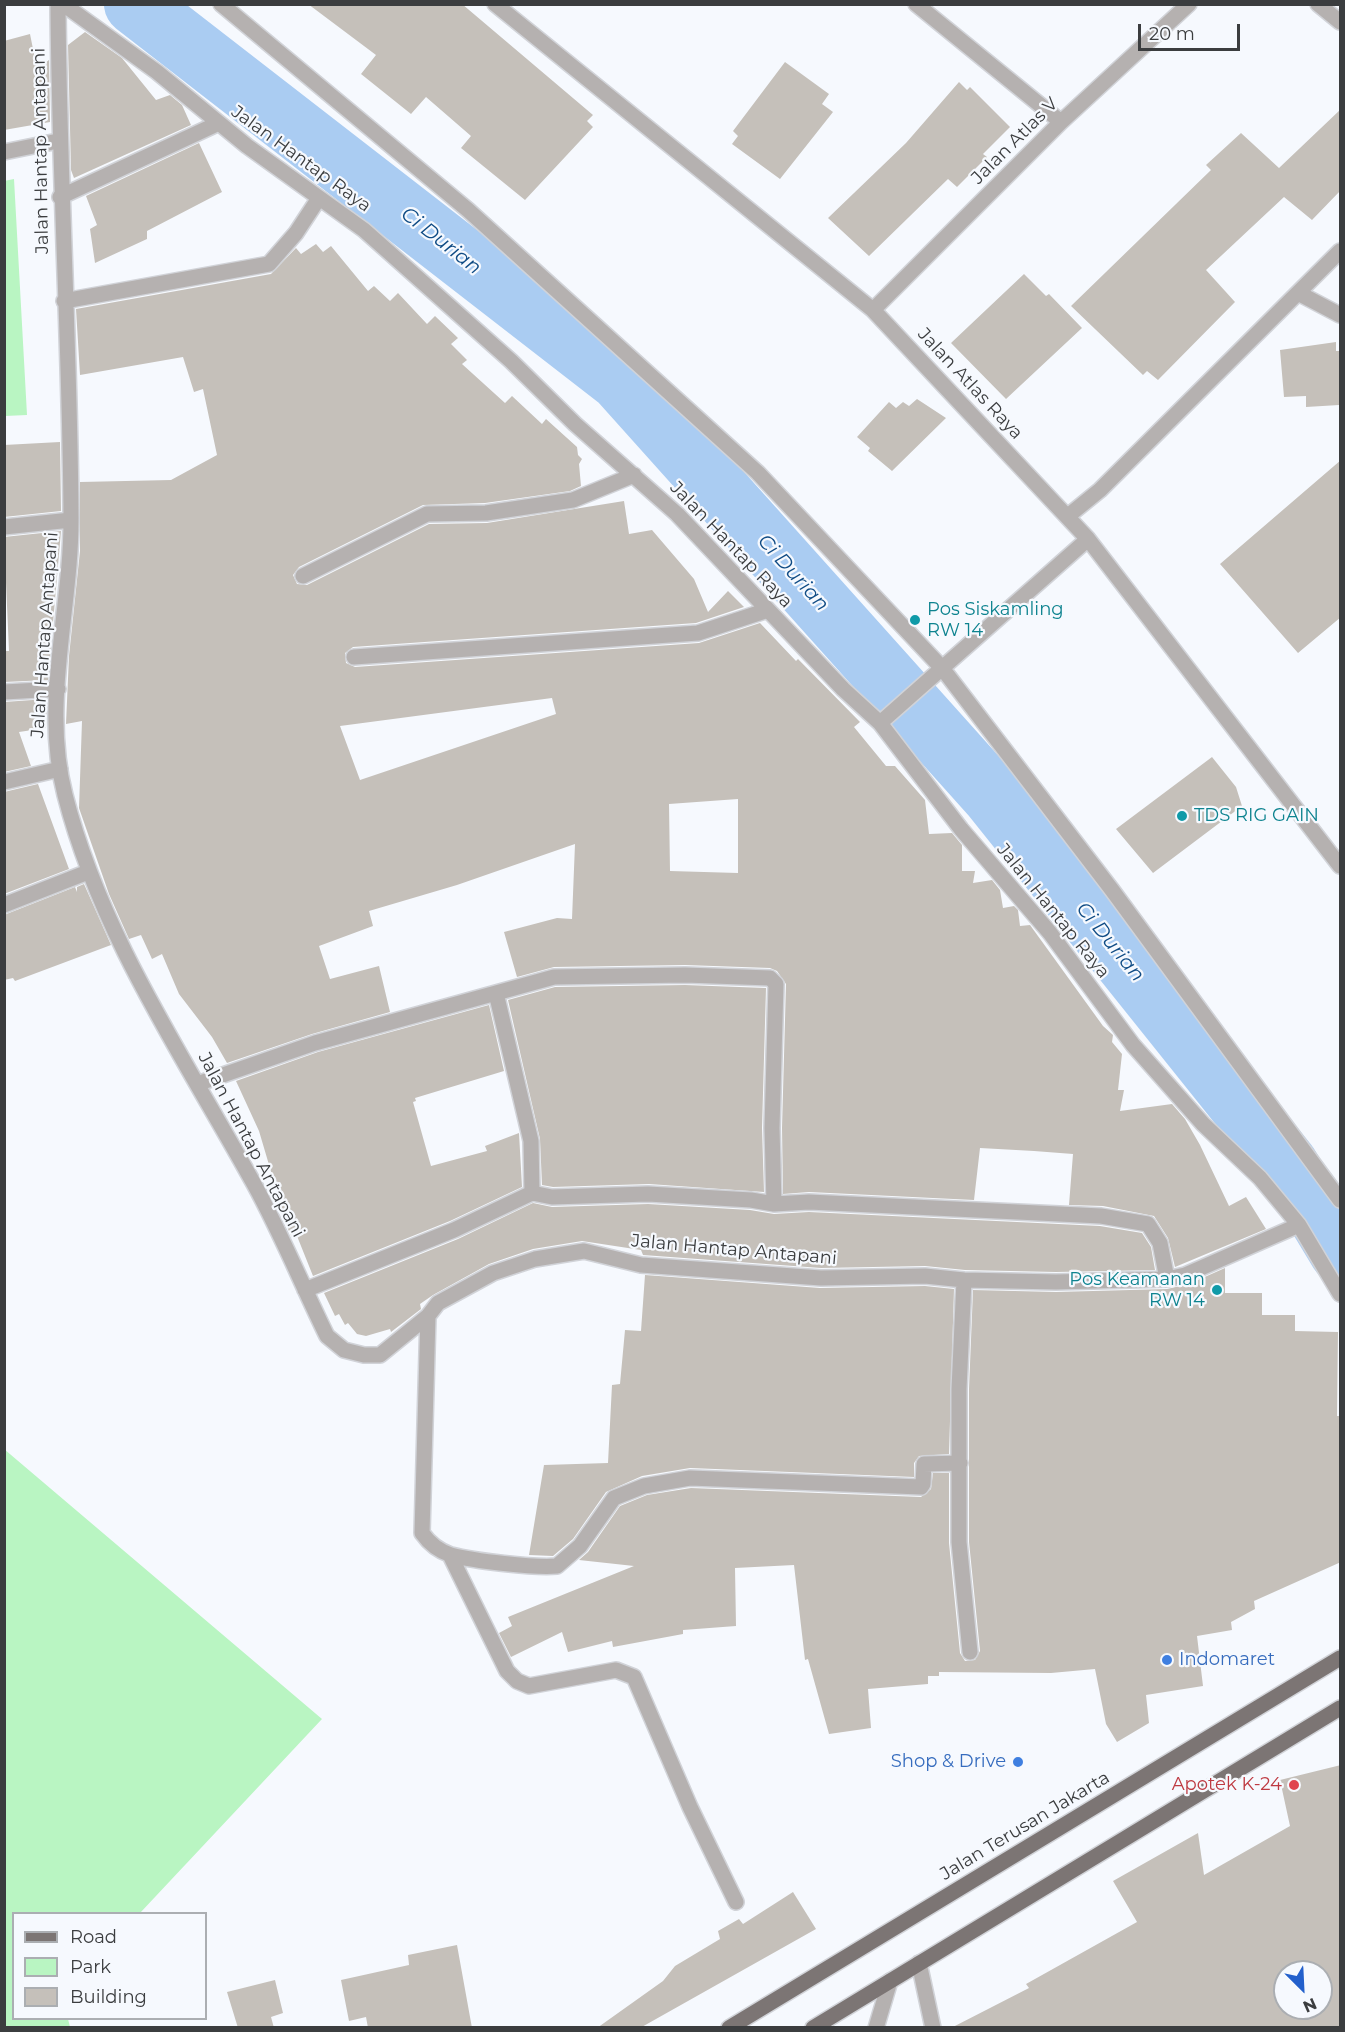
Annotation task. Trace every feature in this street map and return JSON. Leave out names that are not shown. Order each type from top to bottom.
[{"type":"main road","name":"Jalan Terusan Jakarta","points":[[729,2028],[1341,1658]]},
{"type":"main road","points":[[813,2028],[1341,1708]]},
{"type":"street","name":"Jalan Hantap Antapani","points":[[58,4],[58,141],[71,520],[56,736],[64,793],[88,872],[114,932],[256,1188],[327,1336],[344,1350],[364,1355],[380,1355],[428,1316],[438,1304],[493,1273],[535,1259],[584,1251],[641,1265],[821,1278],[925,1276],[964,1280],[1056,1282],[1167,1279],[1194,1272],[1299,1225]]},
{"type":"street","name":"Jalan Hantap Raya","points":[[63,4],[157,72],[219,123],[364,230],[512,361],[575,424],[677,514],[843,689],[880,723],[961,829],[1050,933],[1133,1045],[1203,1124],[1260,1178],[1299,1225],[1341,1294]]},
{"type":"street","points":[[221,4],[468,210],[758,473],[942,668],[1112,890],[1341,1200]]},
{"type":"street","name":"Jalan Atlas Raya","points":[[495,4],[873,310],[1088,539],[1341,866]]},
{"type":"street","points":[[916,4],[1061,122]]},
{"type":"street","name":"Jalan Atlas V","points":[[873,310],[1061,122],[1189,4]]},
{"type":"street","points":[[1318,4],[1341,22]]},
{"type":"street","points":[[60,197],[219,123]]},
{"type":"street","points":[[4,152],[58,141]]},
{"type":"street","points":[[64,301],[269,264],[296,232],[319,198]]},
{"type":"street","points":[[1068,516],[1100,490],[1341,251]]},
{"type":"street","points":[[1300,294],[1341,315]]},
{"type":"street","points":[[303,576],[427,514],[486,513],[573,500],[634,476]]},
{"type":"street","points":[[4,527],[71,520]]},
{"type":"street","points":[[880,723],[1088,539]]},
{"type":"street","points":[[354,657],[698,633],[768,610]]},
{"type":"street","points":[[4,692],[58,689]]},
{"type":"street","points":[[4,782],[60,769]]},
{"type":"street","points":[[4,905],[88,872]]},
{"type":"street","points":[[197,1084],[315,1044],[554,976],[685,975],[772,979],[776,984],[772,1128],[774,1204]]},
{"type":"street","points":[[496,993],[531,1141],[532,1193]]},
{"type":"street","points":[[305,1290],[454,1230],[532,1193],[552,1197],[648,1194],[751,1200],[774,1204],[809,1202],[1101,1216],[1148,1224],[1160,1243],[1167,1279]]},
{"type":"street","points":[[964,1280],[959,1389],[959,1542],[970,1652]]},
{"type":"street","points":[[428,1316],[422,1533],[430,1544],[450,1555],[558,1566],[580,1546],[614,1498],[656,1484],[690,1478],[849,1486],[921,1486],[924,1464],[960,1463]]},
{"type":"street","points":[[450,1555],[507,1671],[517,1681],[530,1686],[616,1671],[634,1677],[690,1807],[736,1902]]},
{"type":"street","points":[[919,1963],[933,2028]]},
{"type":"street","points":[[876,2028],[891,1981]]},
{"type":"green space","points":[[14,179],[27,415],[5,416],[4,181]]},
{"type":"green space","points":[[4,1449],[322,1719],[141,1912],[12,1912],[12,2020],[68,2020],[70,2027],[5,2027]]},
{"type":"building","points":[[308,4],[462,4],[593,115],[587,121],[593,127],[525,200],[461,148],[471,136],[426,97],[411,114],[361,74],[376,55]]},
{"type":"building","points":[[85,32],[122,58],[156,100],[170,95],[182,105],[191,125],[74,178],[71,170],[68,45]]},
{"type":"building","points":[[30,34],[37,69],[49,60],[50,122],[4,130],[4,41]]},
{"type":"building","points":[[785,62],[829,94],[822,104],[833,112],[780,179],[732,144],[738,136],[733,131]]},
{"type":"building","points":[[959,82],[967,90],[970,87],[1010,127],[983,154],[987,157],[957,187],[948,179],[869,256],[828,218],[906,143]]},
{"type":"building","points":[[1341,109],[1341,190],[1312,220],[1284,197],[1206,270],[1235,302],[1158,380],[1147,371],[1143,375],[1071,306],[1211,170],[1206,165],[1241,133],[1279,168]]},
{"type":"building","points":[[199,143],[222,192],[147,231],[147,239],[95,263],[90,229],[97,225],[86,196]]},
{"type":"building","points":[[316,244],[323,252],[331,246],[368,291],[374,286],[390,301],[398,293],[427,324],[435,316],[458,338],[451,344],[467,360],[462,364],[505,403],[512,396],[542,424],[546,419],[577,447],[578,455],[582,459],[579,464],[581,486],[570,491],[485,503],[423,505],[299,567],[293,575],[297,584],[307,585],[429,524],[487,523],[624,501],[629,534],[652,530],[694,579],[708,612],[728,591],[744,607],[696,623],[353,647],[345,653],[346,663],[355,667],[699,643],[760,623],[860,722],[854,727],[886,766],[895,766],[925,800],[929,834],[952,833],[962,845],[962,871],[975,871],[973,883],[992,880],[1000,890],[1003,908],[1014,906],[1018,910],[1020,926],[1030,925],[1103,1026],[1113,1035],[1112,1042],[1122,1054],[1118,1090],[1124,1090],[1120,1111],[1172,1104],[1185,1119],[1200,1145],[1229,1206],[1246,1197],[1266,1229],[1175,1267],[1168,1238],[1154,1216],[1103,1206],[1069,1205],[1073,1154],[1034,1151],[980,1148],[974,1200],[809,1192],[783,1194],[782,1128],[786,984],[777,971],[770,968],[685,965],[554,967],[517,977],[504,932],[557,918],[572,919],[575,844],[457,885],[369,911],[373,926],[319,946],[330,979],[379,966],[390,1012],[312,1034],[227,1063],[212,1037],[179,994],[162,954],[152,959],[141,935],[129,939],[109,894],[79,808],[82,721],[66,724],[69,656],[80,551],[80,482],[171,480],[217,455],[203,389],[194,392],[183,357],[80,375],[76,309],[271,274],[296,248],[301,254]],"holes":[[[552,698],[556,714],[360,780],[340,726]],[[738,799],[738,873],[670,871],[669,804]]]},
{"type":"building","points":[[1024,274],[1046,296],[1049,294],[1082,328],[1006,399],[951,343]]},
{"type":"building","points":[[1336,342],[1336,351],[1341,351],[1339,405],[1306,407],[1306,396],[1284,397],[1280,350]]},
{"type":"building","points":[[917,399],[946,418],[892,471],[868,451],[870,448],[857,437],[889,402],[896,408],[903,402],[909,406]]},
{"type":"building","points":[[60,442],[61,511],[4,517],[4,445]]},
{"type":"building","points":[[1341,460],[1341,617],[1298,653],[1220,564]]},
{"type":"building","points":[[61,531],[48,680],[4,682],[4,651],[9,651],[4,537]]},
{"type":"building","points":[[47,699],[46,728],[19,732],[31,766],[4,772],[4,702]]},
{"type":"building","name":"TDS RIG GAIN","points":[[1212,757],[1236,787],[1242,806],[1153,873],[1116,829]]},
{"type":"building","points":[[38,784],[69,869],[4,894],[4,792]]},
{"type":"building","points":[[84,884],[111,945],[15,981],[13,978],[4,980],[4,915],[75,887],[77,892],[77,887]]},
{"type":"building","points":[[685,985],[766,988],[762,1128],[764,1192],[649,1184],[553,1187],[542,1185],[540,1139],[508,1000],[555,987]]},
{"type":"building","points":[[489,1005],[504,1071],[415,1098],[416,1101],[413,1102],[431,1166],[487,1151],[485,1146],[519,1133],[522,1187],[450,1221],[313,1276],[297,1236],[292,1238],[288,1229],[259,1131],[236,1081],[318,1052]]},
{"type":"building","points":[[533,1203],[552,1207],[648,1204],[750,1210],[774,1214],[809,1212],[1100,1226],[1142,1233],[1151,1247],[1155,1270],[1056,1272],[965,1270],[925,1266],[821,1268],[643,1255],[641,1250],[582,1241],[533,1249],[489,1264],[420,1304],[421,1309],[391,1332],[390,1329],[366,1336],[357,1334],[348,1323],[345,1325],[339,1314],[335,1316],[324,1293],[458,1239]]},
{"type":"building","points":[[1225,1268],[1225,1293],[1262,1293],[1262,1315],[1295,1315],[1295,1331],[1338,1332],[1337,1416],[1341,1416],[1341,1562],[1254,1601],[1255,1609],[1231,1622],[1232,1630],[1197,1636],[1203,1686],[1146,1695],[1149,1723],[1117,1742],[1106,1724],[1095,1669],[1051,1673],[939,1672],[939,1676],[928,1676],[928,1684],[868,1689],[871,1728],[829,1734],[808,1659],[805,1660],[794,1565],[735,1568],[736,1626],[683,1630],[683,1634],[613,1647],[612,1641],[568,1652],[562,1632],[511,1657],[499,1633],[512,1626],[508,1617],[634,1566],[579,1560],[588,1552],[620,1506],[647,1495],[691,1488],[921,1497],[931,1489],[933,1473],[949,1473],[949,1543],[960,1653],[965,1661],[975,1660],[980,1651],[969,1542],[969,1389],[973,1290],[1056,1292],[1167,1289],[1189,1284]]},
{"type":"building","points":[[645,1275],[820,1288],[925,1286],[954,1289],[949,1454],[919,1456],[914,1463],[914,1477],[690,1468],[642,1476],[606,1492],[573,1539],[553,1556],[529,1555],[544,1465],[608,1463],[612,1385],[620,1384],[625,1330],[641,1331]]},
{"type":"building","points":[[1341,1765],[1341,2028],[951,2028],[1029,1988],[1026,1984],[1137,1922],[1113,1881],[1198,1833],[1204,1875],[1290,1826],[1280,1780]]},
{"type":"building","points":[[793,1892],[816,1929],[640,2028],[597,2028],[663,1981],[675,1966],[720,1939],[718,1931],[739,1919],[743,1924]]},
{"type":"building","points":[[457,1945],[472,2028],[368,2028],[366,2017],[349,2021],[341,1980],[409,1965],[408,1955]]},
{"type":"building","points":[[275,1980],[283,2013],[271,2017],[274,2028],[238,2028],[227,1992]]},
{"type":"waterway","name":"Ci Durian","points":[[135,4],[620,380],[991,794],[1287,1164],[1340,1252]]},
{"type":"place","name":"Pos Siskamling RW 14","points":[[915,620]]},
{"type":"place","name":"TDS RIG GAIN","points":[[1182,816]]},
{"type":"place","name":"Pos Keamanan RW 14","points":[[1217,1290]]},
{"type":"place","name":"Indomaret","points":[[1167,1660]]},
{"type":"place","name":"Shop & Drive","points":[[1018,1762]]},
{"type":"place","name":"Apotek K-24","points":[[1294,1785]]}]
